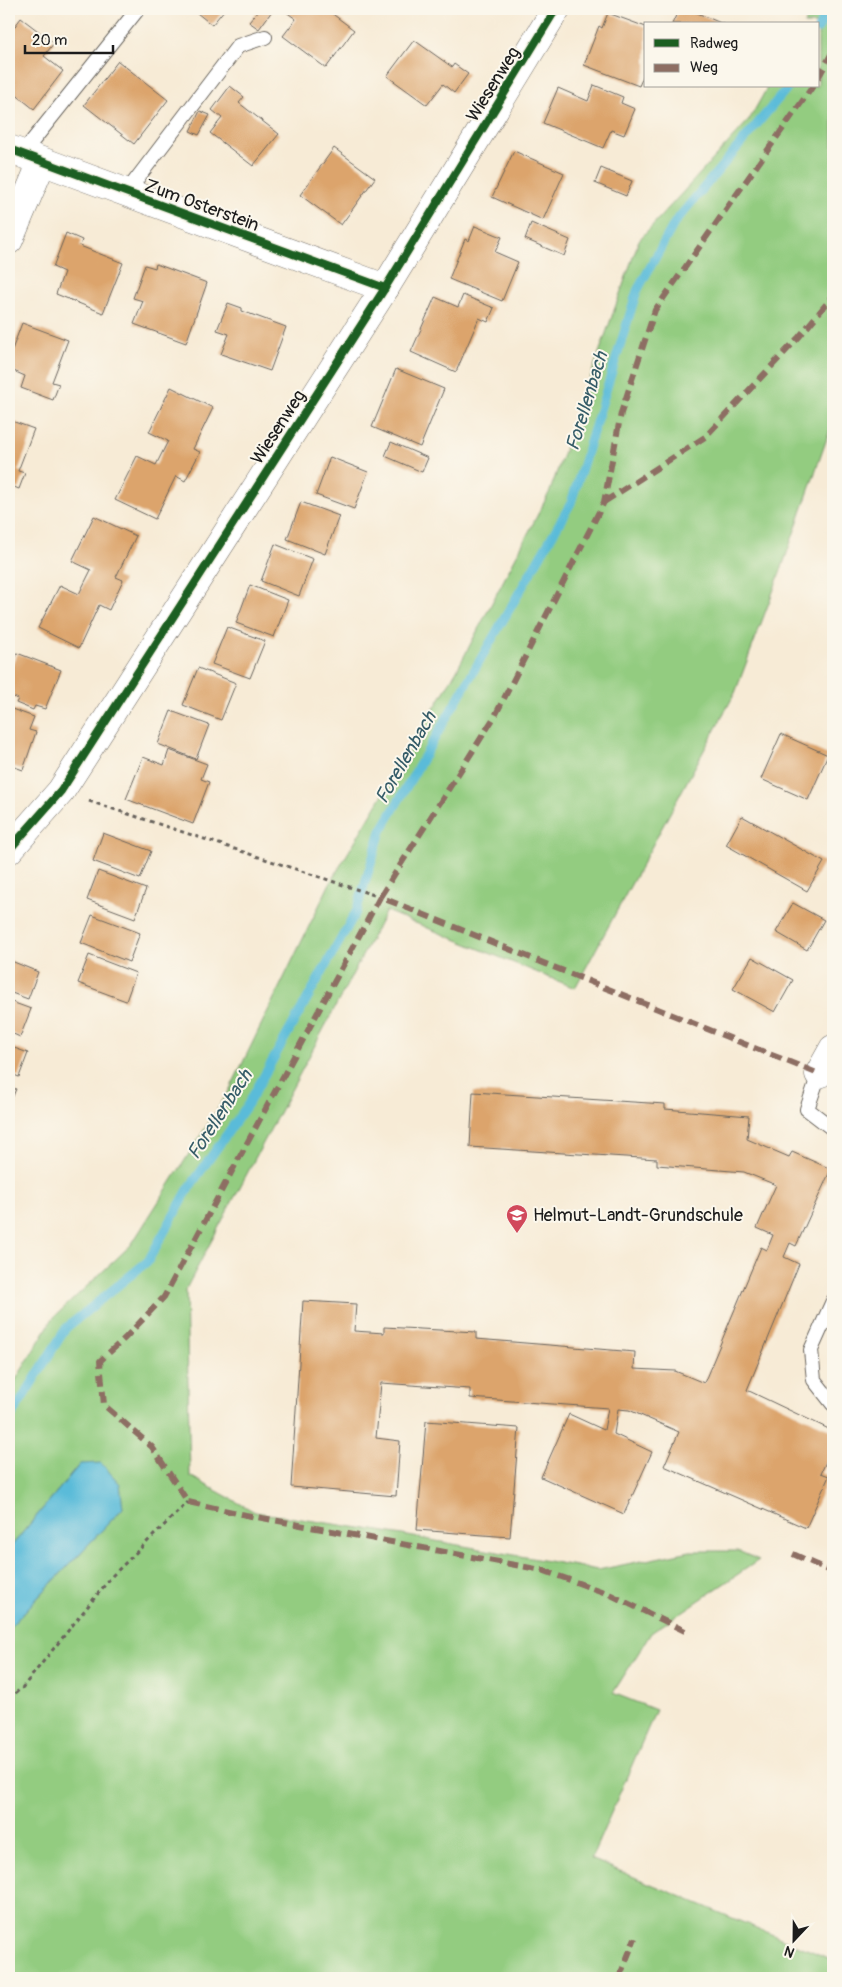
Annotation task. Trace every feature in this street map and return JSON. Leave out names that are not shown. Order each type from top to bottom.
[{"type":"street","name":"Wiesenweg","points":[[9,850],[61,791],[385,288],[556,9]]},
{"type":"street","name":"Zum Osterstein","points":[[24,155],[385,288]]},
{"type":"street","points":[[9,240],[24,155]]},
{"type":"street","points":[[819,1074],[833,1049]]},
{"type":"lane","points":[[24,155],[138,9]]},
{"type":"lane","points":[[126,193],[238,46],[265,37]]},
{"type":"lane","points":[[819,1074],[807,1109],[833,1129]]},
{"type":"lane","points":[[833,1301],[811,1350],[814,1380],[833,1404]]},
{"type":"path","points":[[61,791],[380,897]]},
{"type":"path","points":[[9,1698],[22,1688],[113,1575],[188,1502]]},
{"type":"green space","points":[[813,9],[833,9],[833,421],[780,573],[735,693],[575,988],[386,911],[186,1289],[190,1476],[255,1512],[380,1531],[598,1570],[690,1551],[738,1551],[759,1560],[651,1633],[613,1693],[656,1710],[591,1859],[833,1960],[833,1978],[9,1978],[9,1628],[123,1508],[80,1464],[9,1549],[9,1391],[53,1318],[131,1245],[229,1091],[330,883],[457,670],[550,491],[639,240],[749,120],[767,88],[820,88],[820,22],[805,22]]},
{"type":"water","points":[[101,1463],[120,1484],[123,1508],[9,1628],[9,1549],[80,1464]]},
{"type":"building","points":[[192,9],[225,9],[212,25]]},
{"type":"building","points":[[260,9],[272,11],[259,29],[249,22]]},
{"type":"building","points":[[282,9],[326,9],[354,30],[326,68],[283,36],[296,19]]},
{"type":"building","points":[[679,9],[688,9],[718,22],[673,22]]},
{"type":"building","points":[[608,13],[644,26],[644,75],[639,86],[584,65],[599,26],[602,28]]},
{"type":"building","points":[[21,18],[54,43],[44,56],[63,71],[34,109],[9,89],[9,34]]},
{"type":"building","points":[[414,40],[452,67],[454,64],[468,74],[454,93],[443,84],[427,105],[387,76]]},
{"type":"building","points":[[118,61],[168,100],[134,144],[84,105]]},
{"type":"building","points":[[594,85],[623,97],[621,103],[635,109],[624,135],[611,130],[603,148],[543,123],[558,88],[588,101]]},
{"type":"building","points":[[230,86],[244,97],[239,103],[279,134],[253,166],[210,133],[222,118],[212,110]]},
{"type":"building","points":[[200,111],[210,115],[199,135],[190,131]]},
{"type":"building","points":[[334,148],[375,178],[341,225],[300,195]]},
{"type":"building","points":[[514,151],[564,173],[543,220],[492,197]]},
{"type":"building","points":[[601,168],[632,181],[626,196],[595,183]]},
{"type":"building","points":[[531,223],[570,240],[564,256],[525,239]]},
{"type":"building","points":[[475,226],[502,237],[495,252],[518,262],[502,301],[449,279],[465,239],[469,241]]},
{"type":"building","points":[[66,233],[82,240],[80,246],[123,263],[103,313],[56,294],[64,272],[53,267]]},
{"type":"building","points":[[156,264],[207,283],[186,343],[134,324],[143,301],[133,298],[145,265],[155,268]]},
{"type":"building","points":[[463,295],[494,308],[488,322],[479,318],[456,372],[411,352],[435,297],[458,307]]},
{"type":"building","points":[[228,303],[242,308],[242,311],[286,327],[270,371],[221,354],[229,334],[217,330]]},
{"type":"building","points":[[22,323],[68,340],[52,382],[59,384],[53,400],[21,388],[25,376],[9,369],[9,358]]},
{"type":"building","points":[[396,369],[444,389],[420,447],[372,427]]},
{"type":"building","points":[[171,387],[213,408],[193,449],[200,452],[185,481],[176,476],[155,519],[115,500],[137,456],[156,465],[168,441],[149,432]]},
{"type":"building","points":[[9,420],[34,429],[18,471],[25,473],[19,489],[9,485]]},
{"type":"building","points":[[391,442],[428,458],[422,472],[385,456]]},
{"type":"building","points":[[330,457],[368,472],[354,509],[316,495]]},
{"type":"building","points":[[301,502],[339,516],[325,554],[287,539]]},
{"type":"building","points":[[94,516],[136,536],[116,577],[123,580],[109,610],[99,605],[79,648],[38,628],[60,585],[79,594],[91,570],[72,561]]},
{"type":"building","points":[[275,544],[313,559],[299,596],[261,581]]},
{"type":"building","points":[[250,585],[288,600],[274,637],[236,623]]},
{"type":"building","points":[[227,627],[265,641],[250,678],[212,664]]},
{"type":"building","points":[[17,653],[61,670],[45,709],[35,706],[33,710],[16,703],[18,699],[9,695],[9,674]]},
{"type":"building","points":[[198,668],[236,683],[221,720],[183,705]]},
{"type":"building","points":[[9,708],[34,717],[29,730],[36,732],[23,770],[9,765]]},
{"type":"building","points":[[171,711],[209,725],[196,759],[158,744]]},
{"type":"building","points":[[781,734],[828,755],[808,800],[761,779]]},
{"type":"building","points":[[169,750],[207,764],[201,779],[209,782],[193,824],[126,799],[143,757],[164,765]]},
{"type":"building","points":[[742,816],[824,862],[807,891],[726,845]]},
{"type":"building","points":[[103,833],[151,851],[140,879],[93,861]]},
{"type":"building","points":[[98,871],[146,889],[135,918],[87,900]]},
{"type":"building","points":[[793,903],[824,920],[807,950],[776,932]]},
{"type":"building","points":[[92,915],[140,933],[129,962],[81,943]]},
{"type":"building","points":[[89,955],[136,973],[126,1001],[78,983]]},
{"type":"building","points":[[752,957],[793,980],[775,1012],[733,989]]},
{"type":"building","points":[[9,960],[38,972],[28,999],[9,992]]},
{"type":"building","points":[[9,1001],[31,1009],[20,1037],[9,1032]]},
{"type":"building","points":[[9,1046],[28,1053],[19,1077],[9,1073]]},
{"type":"building","points":[[9,1086],[16,1089],[9,1106]]},
{"type":"building","points":[[473,1092],[665,1104],[665,1109],[749,1116],[747,1139],[789,1157],[792,1152],[831,1169],[796,1246],[790,1243],[784,1257],[799,1264],[747,1390],[833,1431],[833,1446],[821,1473],[829,1476],[806,1528],[664,1466],[679,1432],[629,1410],[618,1409],[614,1434],[652,1452],[624,1514],[541,1477],[569,1414],[604,1430],[608,1408],[470,1398],[470,1389],[381,1383],[376,1438],[400,1441],[396,1496],[291,1487],[303,1301],[356,1304],[354,1331],[384,1333],[384,1327],[476,1332],[476,1339],[635,1352],[634,1369],[675,1371],[704,1383],[761,1247],[767,1250],[773,1235],[757,1228],[776,1185],[744,1172],[657,1165],[657,1159],[470,1147]]},
{"type":"building","points":[[426,1421],[519,1428],[510,1537],[417,1530]]},
{"type":"waterway","name":"Forellenbach","points":[[820,25],[828,9]]},
{"type":"waterway","name":"Forellenbach","points":[[9,1420],[66,1328],[148,1261],[189,1188],[248,1104],[356,912],[381,831],[571,503],[637,291],[675,222],[787,88]]},
{"type":"marked path","points":[[820,74],[833,51]]},
{"type":"marked path","points":[[380,897],[495,716],[604,502],[621,413],[655,310],[812,88]]},
{"type":"marked path","points":[[604,502],[705,437],[799,337],[833,296]]},
{"type":"marked path","points":[[685,1631],[609,1594],[542,1570],[246,1515],[188,1502],[152,1447],[104,1405],[100,1361],[164,1297],[380,897],[819,1074]]},
{"type":"marked path","points":[[793,1554],[833,1572]]},
{"type":"marked path","points":[[619,1978],[635,1938]]},
{"type":"cycle path","points":[[9,850],[61,791],[385,288],[556,9]]},
{"type":"cycle path","points":[[9,149],[385,288]]},
{"type":"place","name":"Helmut-Landt-Grundschule","points":[[517,1234]]}]
